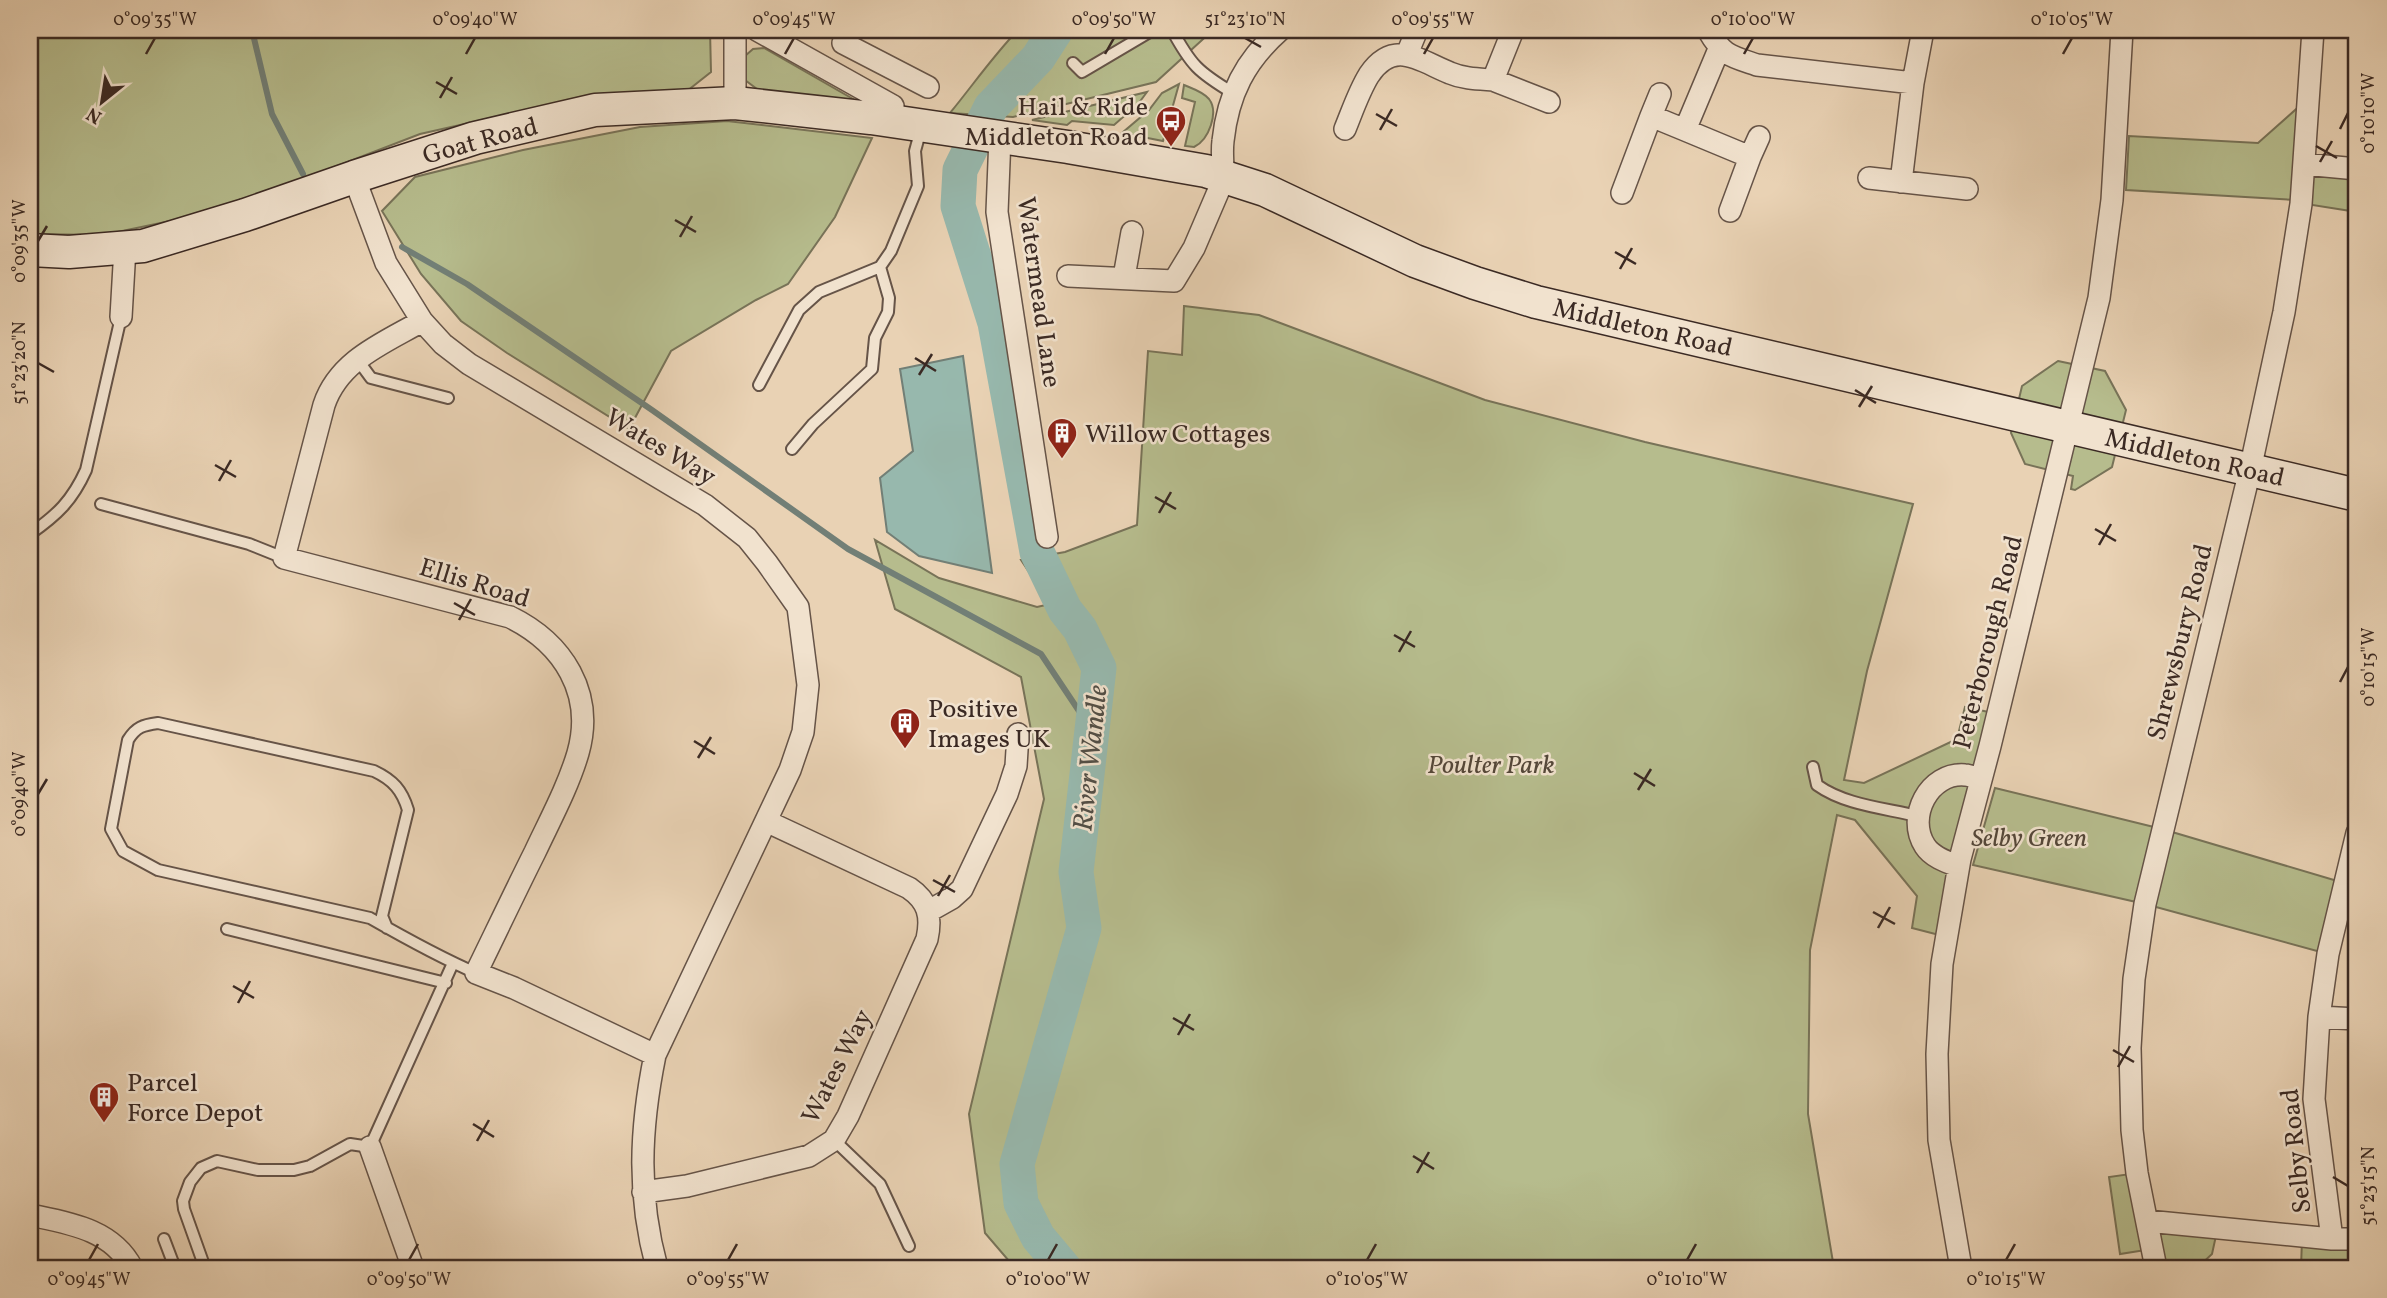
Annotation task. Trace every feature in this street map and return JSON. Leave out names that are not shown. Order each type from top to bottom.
[{"type":"street","points":[[735,30],[735,103]]},
{"type":"street","points":[[757,30],[893,106]]},
{"type":"street","points":[[1068,276],[1174,281],[1194,248],[1223,176],[1222,144],[1233,93],[1261,47],[1280,30]]},
{"type":"street","points":[[1407,54],[1416,30]]},
{"type":"street","points":[[1493,80],[1513,30]]},
{"type":"street","points":[[1709,30],[1719,49],[1757,65],[1913,83]]},
{"type":"street","points":[[1901,181],[1913,83],[1923,30]]},
{"type":"street","name":"Peterborough Road","points":[[1961,1268],[1939,1140],[1937,1054],[1942,964],[1958,866],[2068,427],[2104,269],[2112,200],[2122,30]]},
{"type":"street","name":"Shrewsbury Road","points":[[2156,1268],[2137,1173],[2133,1130],[2130,1048],[2134,979],[2147,891],[2250,470],[2284,312],[2304,164],[2313,30]]},
{"type":"street","points":[[828,70],[845,36],[928,87]]},
{"type":"street","points":[[1685,130],[1719,49]]},
{"type":"street","points":[[1345,129],[1369,76],[1379,63],[1394,55],[1407,54],[1459,76],[1493,80],[1549,102]]},
{"type":"street","points":[[1622,193],[1660,94]]},
{"type":"street","name":"Goat Road","points":[[30,250],[69,252],[143,246],[200,230],[475,138],[595,110],[735,103],[931,127]]},
{"type":"street","points":[[1651,116],[1685,130],[1754,147],[1730,211]]},
{"type":"street","name":"Middleton Road","points":[[931,127],[1143,160],[1223,176],[1265,190],[1415,261],[1475,284],[1536,302],[2357,495]]},
{"type":"street","name":"Watermead Lane","points":[[1000,137],[997,212],[1047,537]]},
{"type":"street","points":[[2304,164],[2357,169]]},
{"type":"street","name":"Wates Way","points":[[354,177],[386,263],[422,320],[443,344],[469,364],[705,505],[747,538],[798,607],[808,685],[803,732],[790,770],[655,1055],[645,1103],[643,1192],[657,1268]]},
{"type":"street","points":[[1869,178],[1967,189]]},
{"type":"street","points":[[1124,277],[1132,232]]},
{"type":"street","points":[[121,317],[125,248]]},
{"type":"street","points":[[285,558],[328,392],[356,359],[422,320]]},
{"type":"street","name":"Ellis Road","points":[[285,558],[510,617],[544,637],[566,663],[574,680],[583,712],[578,753],[546,829],[476,973]]},
{"type":"street","points":[[766,821],[909,888],[920,896],[929,911],[962,889],[1007,794],[1016,766],[1018,734]]},
{"type":"street","points":[[1958,866],[1942,860],[1926,849],[1917,816],[1923,800],[1950,777],[1966,775],[1981,780]]},
{"type":"street","name":"Selby Road","points":[[2332,1239],[2314,1099],[2319,1017],[2328,954],[2357,834]]},
{"type":"street","name":"Wates Way","points":[[643,1192],[687,1186],[798,1160],[819,1151],[834,1140],[853,1105],[927,939],[929,911]]},
{"type":"street","points":[[476,973],[514,988],[655,1055]]},
{"type":"street","points":[[2319,1017],[2357,1019]]},
{"type":"street","points":[[370,1147],[413,1268]]},
{"type":"street","points":[[30,1215],[77,1224],[93,1231],[123,1254],[132,1268]]},
{"type":"street","points":[[2147,1221],[2332,1239],[2357,1238]]},
{"type":"lane","points":[[1073,63],[1083,72],[1153,30]]},
{"type":"lane","points":[[1172,30],[1189,61],[1208,78],[1233,93]]},
{"type":"lane","points":[[759,385],[799,310],[819,292],[880,267],[891,251],[918,186],[915,150],[931,127]]},
{"type":"lane","points":[[792,449],[813,424],[872,369],[875,338],[888,312],[889,298],[880,267]]},
{"type":"lane","points":[[30,534],[63,509],[80,485],[86,470],[121,317]]},
{"type":"lane","points":[[356,359],[371,378],[448,398]]},
{"type":"lane","points":[[101,504],[249,544],[285,558]]},
{"type":"lane","points":[[387,928],[382,916],[408,810],[404,797],[388,778],[374,771],[158,723],[144,724],[134,730],[128,740],[111,829],[123,851],[158,870],[370,918],[387,928],[453,963],[476,973]]},
{"type":"lane","points":[[1813,766],[1817,785],[1827,792],[1842,799],[1917,816]]},
{"type":"lane","points":[[227,929],[446,983]]},
{"type":"lane","points":[[205,1268],[183,1201],[190,1182],[201,1168],[217,1161],[258,1170],[294,1170],[310,1166],[350,1144],[370,1147],[453,963]]},
{"type":"lane","points":[[834,1140],[880,1184],[909,1246]]},
{"type":"lane","points":[[164,1239],[174,1268]]},
{"type":"green space","points":[[30,30],[710,30],[711,72],[687,91],[593,95],[420,134],[223,210],[103,235],[30,234]]},
{"type":"green space","points":[[1018,30],[1213,30],[1156,82],[1013,117],[950,113]]},
{"type":"green space","points":[[764,48],[853,99],[852,103],[761,92],[745,80],[745,56],[753,49]]},
{"type":"green space","points":[[1179,84],[1163,141],[1122,133],[1149,110],[1162,93]]},
{"type":"green space","points":[[1184,85],[1206,96],[1213,111],[1208,132],[1194,147],[1185,146],[1195,102],[1182,98]]},
{"type":"green space","points":[[1147,92],[1138,104],[1114,125],[1072,121],[1067,125],[1032,120]]},
{"type":"green space","points":[[2303,103],[2296,200],[2126,190],[2129,136],[2258,143]]},
{"type":"green space","points":[[727,121],[872,138],[835,217],[788,284],[671,351],[629,429],[461,321],[421,274],[382,211],[415,177],[523,150],[640,127]]},
{"type":"green space","points":[[2311,170],[2357,174],[2357,212],[2306,204]]},
{"type":"green space","name":"Poulter Park","points":[[1184,306],[1259,315],[1485,400],[1645,442],[1913,504],[1867,671],[1844,780],[1864,783],[1957,739],[1965,707],[1998,714],[1947,937],[1912,928],[1917,896],[1855,820],[1837,815],[1810,950],[1808,1114],[1834,1268],[1015,1268],[985,1233],[969,1114],[1044,799],[1021,677],[895,609],[875,540],[939,578],[1037,607],[1050,604],[1021,560],[1065,552],[1137,525],[1148,351],[1182,355]]},
{"type":"green space","points":[[2058,361],[2105,371],[2126,410],[2112,467],[2075,490],[2071,489],[2073,476],[2025,464],[2011,433],[2022,386]]},
{"type":"green space","name":"Selby Green","points":[[1995,788],[2162,829],[2344,883],[2328,954],[2145,904],[1973,865]]},
{"type":"green space","points":[[2137,1173],[2152,1249],[2120,1254],[2109,1177]]},
{"type":"green space","points":[[2153,1224],[2217,1231],[2212,1254],[2197,1268],[2160,1268]]},
{"type":"green space","points":[[2302,1239],[2357,1242],[2357,1267],[2301,1268]]},
{"type":"water","points":[[963,356],[992,573],[919,556],[887,532],[880,478],[913,451],[900,369]]},
{"type":"waterway","points":[[252,30],[272,114],[303,174]]},
{"type":"waterway","name":"River Wandle","points":[[1056,30],[1038,58],[991,107],[960,170],[958,206],[995,323],[1037,552],[1065,610],[1080,629],[1099,668],[1076,872],[1084,928],[1017,1164],[1021,1203],[1038,1237],[1064,1268]]},
{"type":"waterway","points":[[402,247],[467,284],[652,410],[848,549],[1041,654],[1093,732]]},
{"type":"place","name":"Hail & Ride Middleton Road","points":[[1171,148]]},
{"type":"place","name":"Willow Cottages","points":[[1062,460]]},
{"type":"place","name":"Positive Images UK","points":[[905,750]]},
{"type":"place","name":"Parcel Force Depot","points":[[104,1124]]}]
